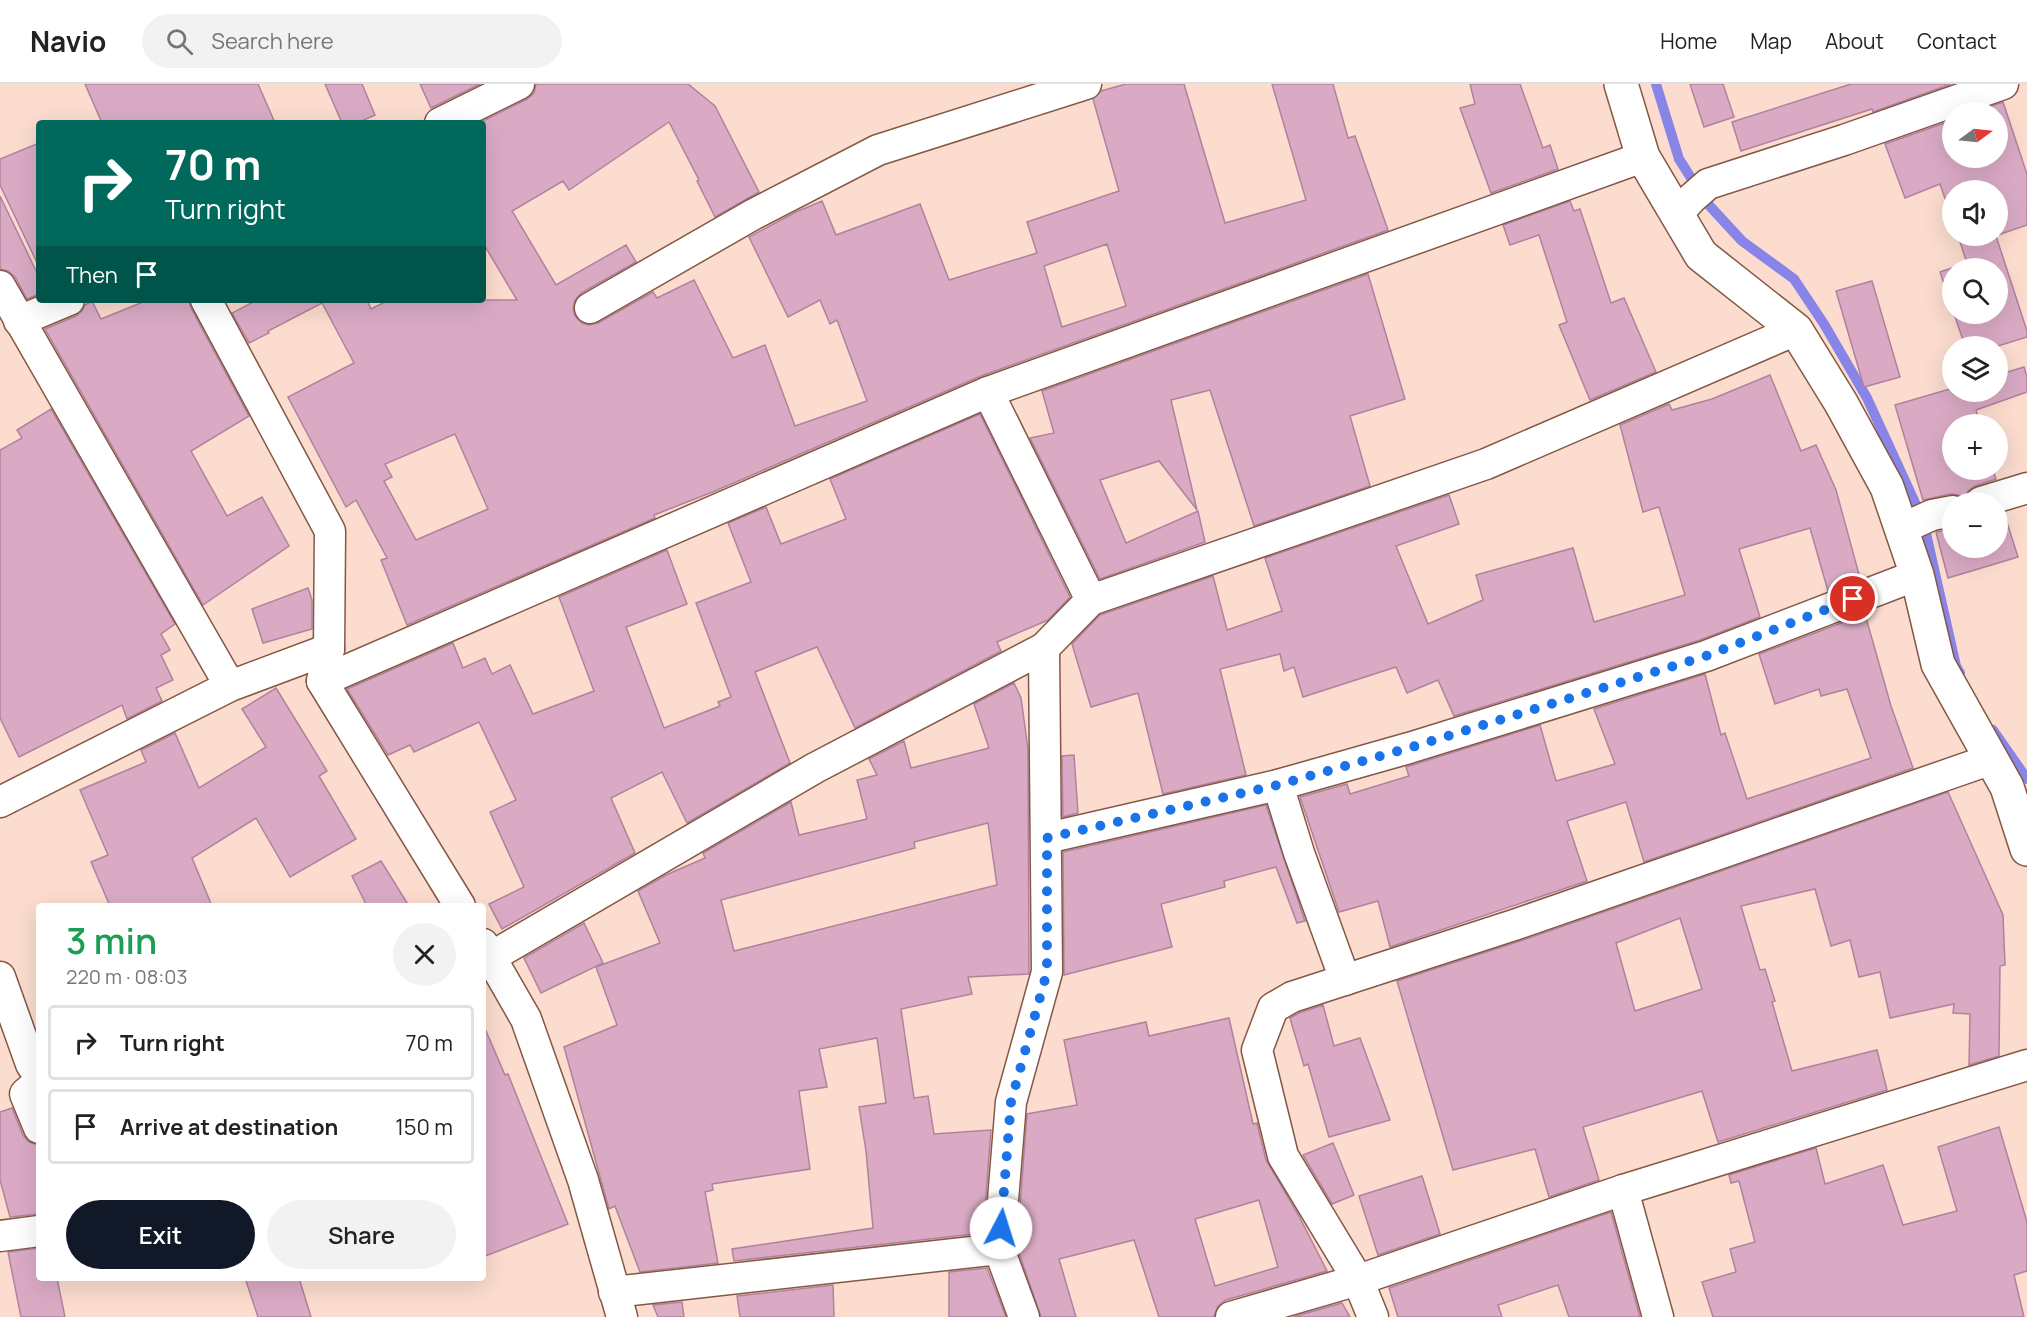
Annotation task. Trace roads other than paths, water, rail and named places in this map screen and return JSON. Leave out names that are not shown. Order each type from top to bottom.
[{"type":"street","points":[[447,120],[519,84]]},
{"type":"street","points":[[590,308],[754,214],[878,150],[1086,84]]},
{"type":"street","points":[[1622,84],[1643,157],[1701,255],[1796,330],[1841,403],[1887,487],[1925,519],[1917,575],[1938,664],[2007,787],[2027,849]]},
{"type":"street","points":[[1678,213],[1708,184],[1844,141],[2003,84]]},
{"type":"street","points":[[322,681],[988,392],[1643,157]]},
{"type":"street","points":[[0,286],[230,686]]},
{"type":"street","points":[[19,321],[62,303]]},
{"type":"street","points":[[208,303],[330,531],[328,649],[322,681],[458,903]]},
{"type":"street","points":[[999,1249],[618,1305],[583,1180],[526,1019],[487,950],[814,768],[1044,648],[1091,600],[1486,464],[1796,330]]},
{"type":"street","points":[[988,392],[1091,600]]},
{"type":"street","points":[[2008,494],[2027,488]]},
{"type":"street","points":[[1047,838],[1278,785],[1409,748],[1706,656],[1917,575]]},
{"type":"street","points":[[1024,1317],[999,1249],[1011,1102],[1047,972],[1044,648]]},
{"type":"street","points":[[0,802],[230,686],[328,649]]},
{"type":"street","points":[[1373,1317],[1358,1280],[1283,1156],[1257,1050],[1273,1008],[1292,997],[1514,925],[1992,759]]},
{"type":"street","points":[[1278,785],[1299,853],[1345,980]]},
{"type":"street","points":[[0,977],[31,1064],[36,1072]]},
{"type":"street","points":[[1231,1317],[1358,1280],[1623,1190],[2027,1065]]},
{"type":"street","points":[[36,1085],[25,1094],[36,1121]]},
{"type":"street","points":[[1623,1190],[1658,1317]]},
{"type":"street","points":[[0,1236],[36,1231]]},
{"type":"waterway","points":[[1656,84],[1679,159],[1707,203],[1742,241],[1794,279],[1824,324],[1867,398],[1923,520],[1956,666],[1960,673]]},
{"type":"waterway","points":[[1993,730],[2027,779]]}]
